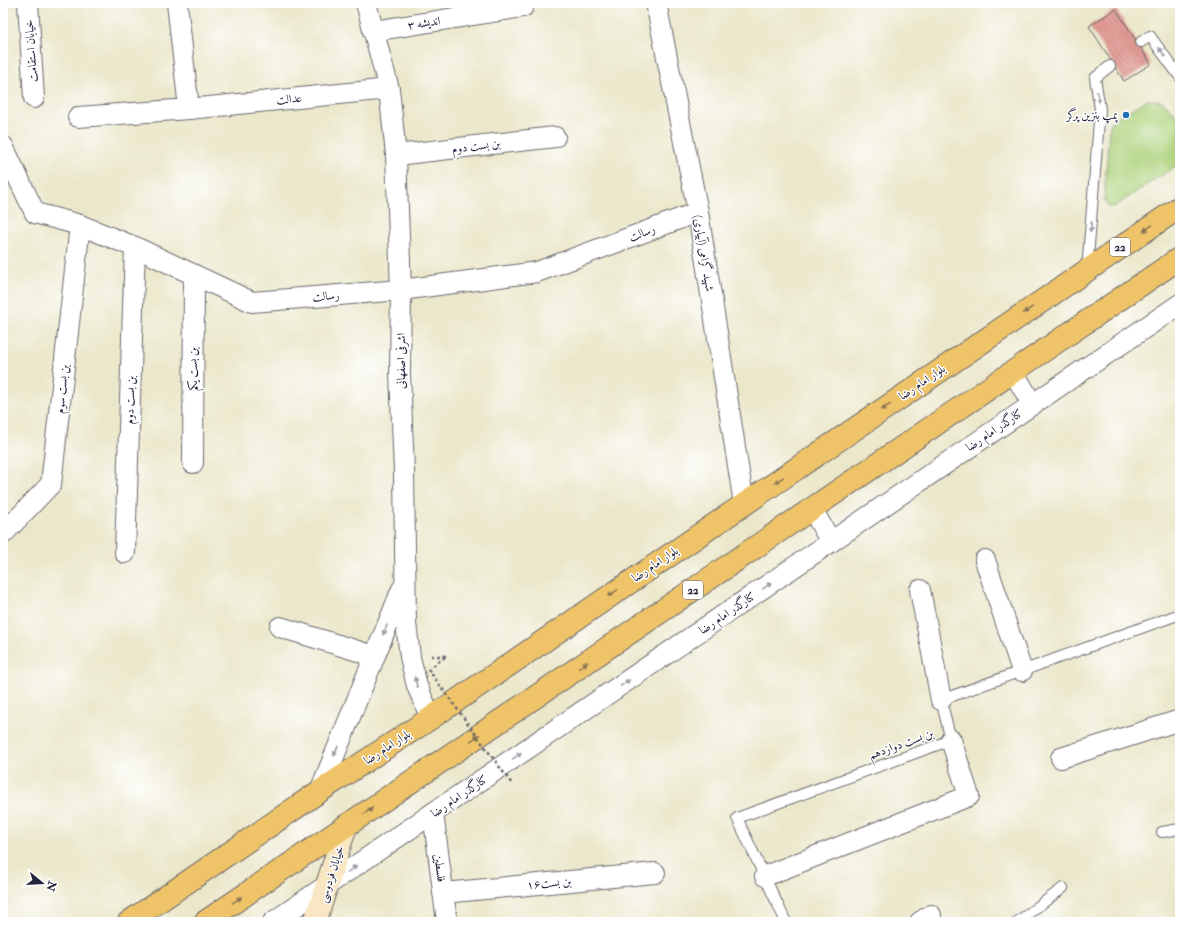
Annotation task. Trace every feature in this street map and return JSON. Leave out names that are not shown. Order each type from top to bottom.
[{"type":"highway","name":"بلوار امام رضا","points":[[129,922],[320,791],[431,718],[1180,206]]},
{"type":"highway","name":"22","points":[[205,922],[1180,258]]},
{"type":"main road","name":"خیابان فردوسی","points":[[315,922],[346,826]]},
{"type":"street","name":"خیابان استقامت","points":[[28,3],[34,98]]},
{"type":"street","points":[[177,3],[188,109]]},
{"type":"street","name":"اشرفی اصفهانی","points":[[366,3],[389,89],[396,155],[401,290],[400,373],[404,480],[406,623],[410,657],[417,686],[431,718]]},
{"type":"street","name":"شهید گرامی (آبیاری)","points":[[656,3],[698,212],[744,504]]},
{"type":"street","name":"اندیشه ۳","points":[[373,31],[523,7]]},
{"type":"street","name":"عدالت","points":[[78,117],[188,109],[389,89]]},
{"type":"street","name":"بن بست دوم","points":[[396,155],[555,136]]},
{"type":"street","name":"رسالت","points":[[3,146],[35,213],[80,225],[135,247],[252,302],[401,290],[537,272],[698,212]]},
{"type":"street","name":"بن بست سوم","points":[[4,532],[51,484],[80,225]]},
{"type":"street","name":"بن بست دوم","points":[[125,553],[135,247]]},
{"type":"street","name":"بن بست یکم","points":[[193,464],[194,275]]},
{"type":"street","name":"کنارگذر امام رضا","points":[[273,922],[1180,304]]},
{"type":"street","points":[[1013,371],[1032,404]]},
{"type":"street","points":[[812,509],[831,542]]},
{"type":"street","points":[[985,560],[1022,671]]},
{"type":"street","points":[[320,791],[405,581]]},
{"type":"street","points":[[920,590],[942,700]]},
{"type":"street","points":[[280,627],[374,656]]},
{"type":"street","points":[[1060,758],[1180,720]]},
{"type":"street","points":[[764,876],[969,796],[951,740]]},
{"type":"street","name":"فلسطین","points":[[433,813],[447,922]]},
{"type":"street","name":"بن بست۱۶","points":[[443,893],[655,873]]},
{"type":"lane","points":[[1141,42],[1150,36],[1180,77]]},
{"type":"lane","points":[[1087,270],[1100,109],[1095,78],[1110,66]]},
{"type":"lane","points":[[942,700],[1180,614]]},
{"type":"lane","name":"بن بست دوازدهم","points":[[786,922],[737,818],[951,740],[942,700]]},
{"type":"lane","points":[[1162,832],[1180,829]]},
{"type":"lane","points":[[1017,922],[1063,888]]},
{"type":"path","points":[[447,656],[428,669],[512,784]]},
{"type":"green space","points":[[1147,100],[1157,100],[1163,102],[1171,109],[1180,122],[1180,163],[1115,206],[1109,207],[1104,200],[1109,130],[1111,123],[1114,119]]},
{"type":"building","points":[[1116,9],[1151,64],[1124,81],[1089,26]]},
{"type":"place","name":"پمپ بنزین پرگر","points":[[1126,115]]}]
